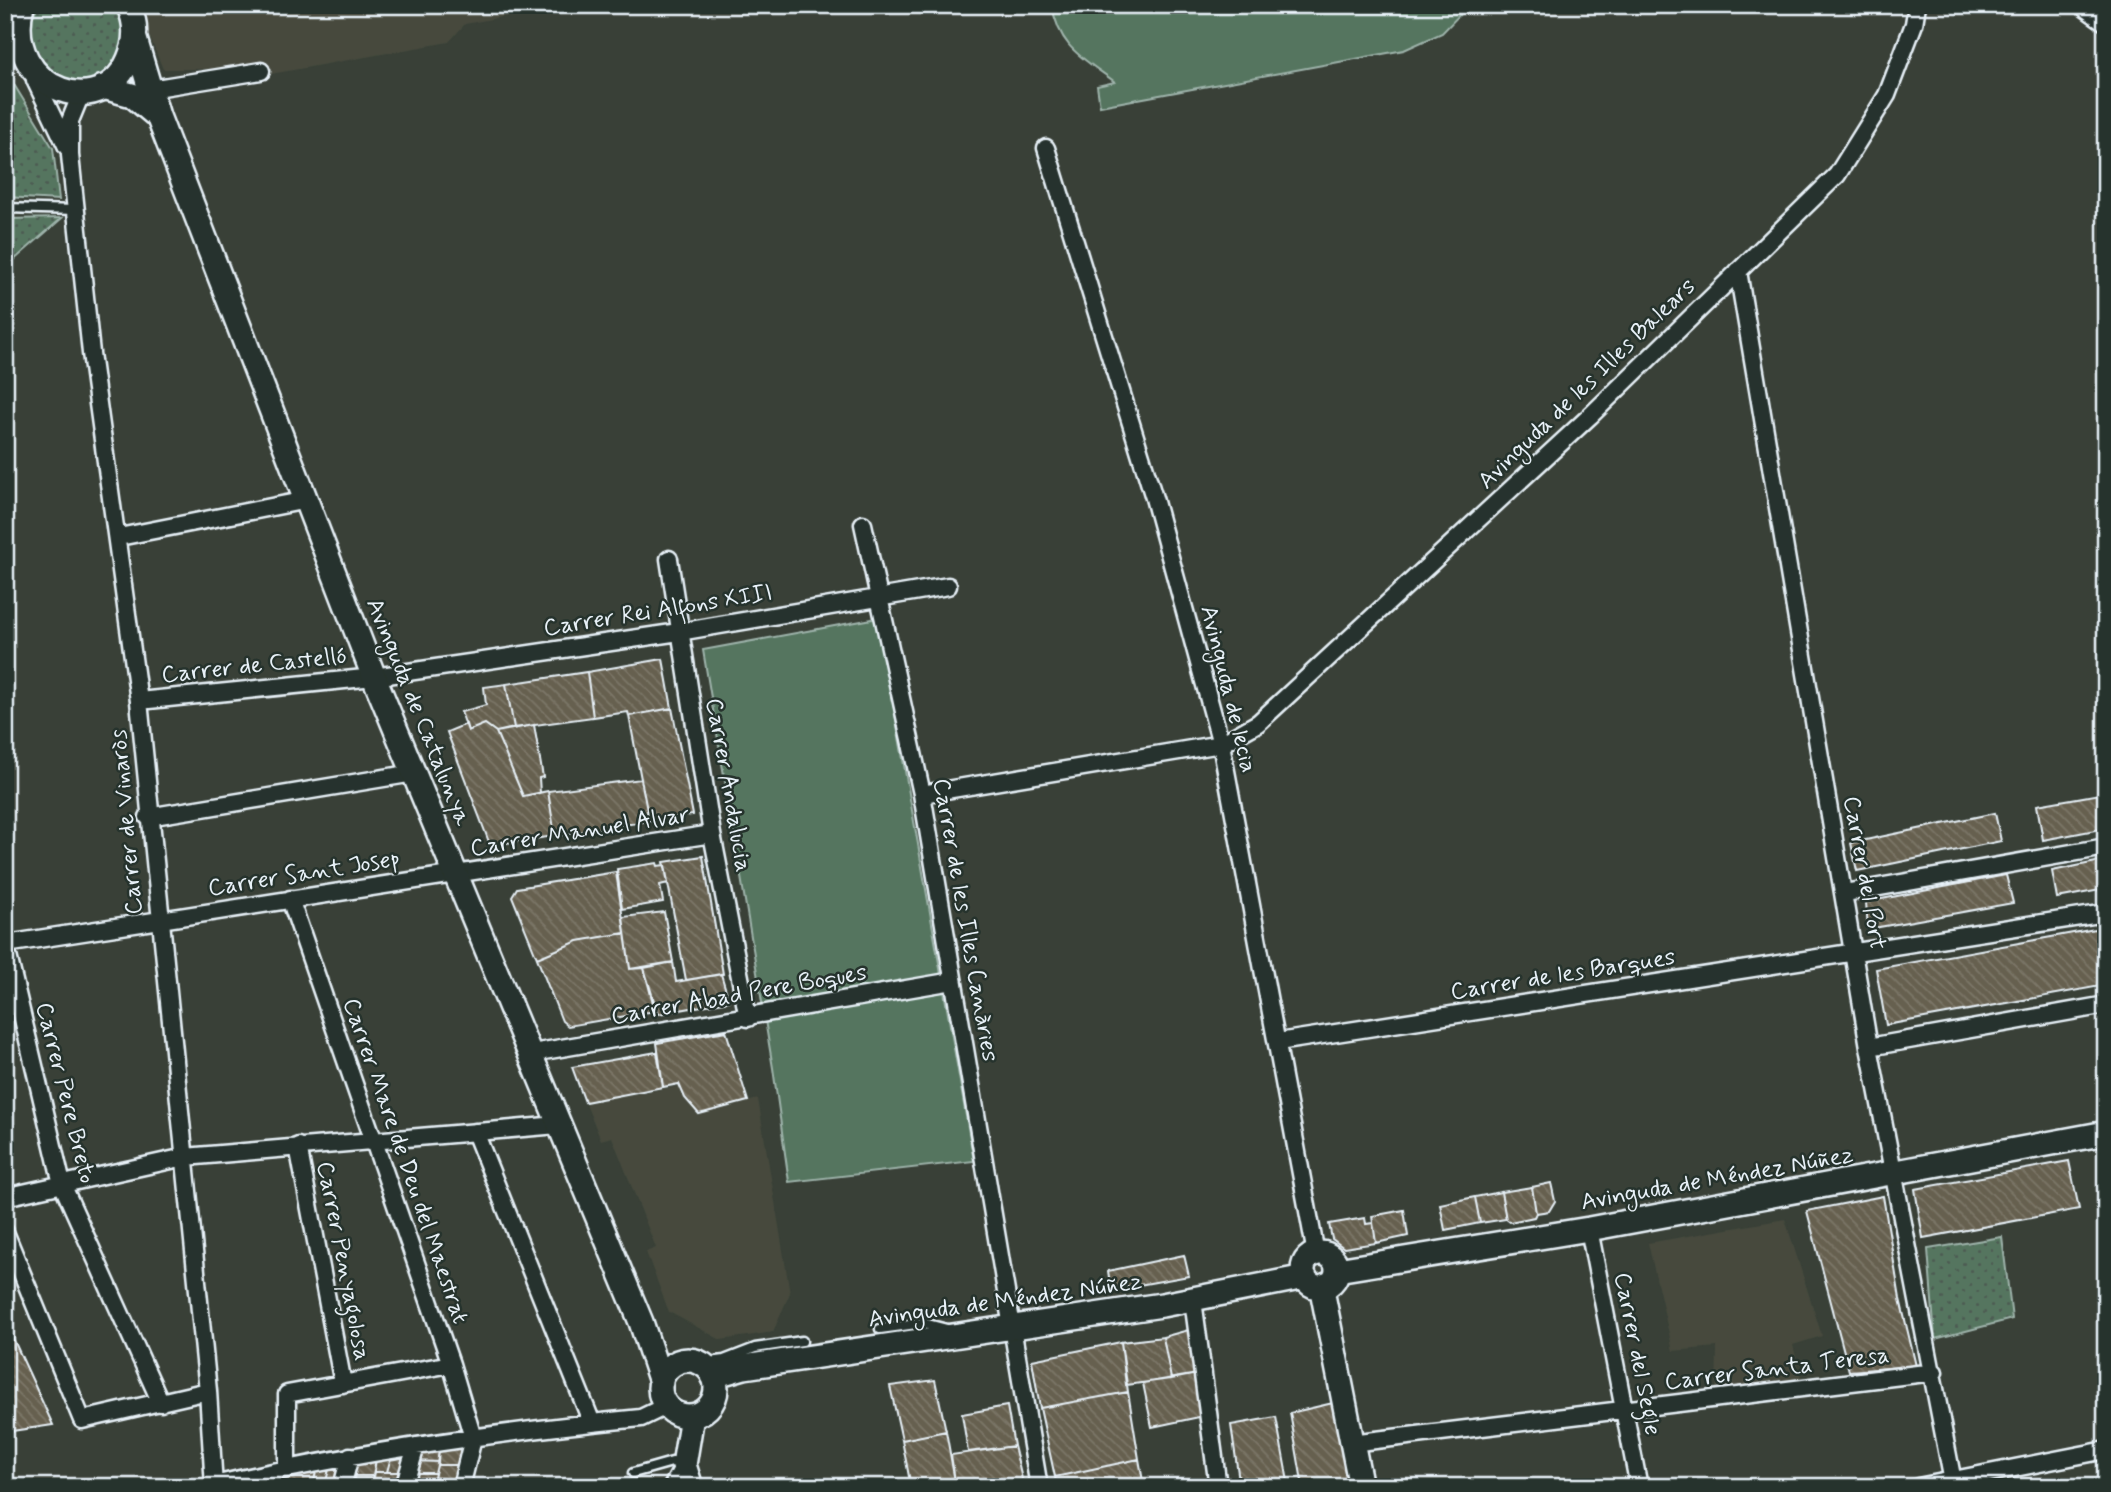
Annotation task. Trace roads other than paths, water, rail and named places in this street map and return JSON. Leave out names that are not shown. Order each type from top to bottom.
[{"type":"street","points":[[128,5],[134,24],[141,92],[261,71]]},
{"type":"street","name":"Avinguda de les Illes Balears","points":[[1221,744],[1268,714],[1590,416],[1837,175],[1887,95],[1914,24],[1917,5]]},
{"type":"street","points":[[2081,5],[2106,23]]},
{"type":"street","points":[[17,10],[17,53],[35,80]]},
{"type":"street","points":[[92,91],[121,72],[130,58],[135,39]]},
{"type":"street","name":"Avinguda de Catalunya","points":[[35,80],[49,89],[141,92],[158,116],[374,677],[641,1322],[660,1382]]},
{"type":"street","name":"Carrer de Vinaròs","points":[[35,80],[70,155]]},
{"type":"street","name":"Carrer de Vinaròs","points":[[92,91],[70,121],[70,155],[78,210],[91,354],[119,537],[139,701],[148,817],[208,1391],[214,1486]]},
{"type":"street","name":"Avinguda de lecia","points":[[1045,148],[1154,498],[1221,744],[1316,1254]]},
{"type":"street","name":"Carrer del Port","points":[[1738,271],[1869,1047],[1954,1484]]},
{"type":"street","points":[[119,537],[307,500]]},
{"type":"street","name":"Carrer de les Illes Canàries","points":[[863,524],[922,794],[1039,1487]]},
{"type":"street","name":"Carrer Andalucia","points":[[669,559],[712,834],[748,1018]]},
{"type":"street","name":"Carrer Rei Alfons XIII","points":[[374,677],[680,632],[948,586]]},
{"type":"street","name":"Carrer de Castelló","points":[[139,701],[374,677]]},
{"type":"street","points":[[922,794],[1221,744]]},
{"type":"street","points":[[148,817],[414,772]]},
{"type":"street","name":"Carrer Manuel Alvar","points":[[455,875],[712,834]]},
{"type":"street","points":[[1844,893],[2106,847]]},
{"type":"street","name":"Carrer Sant Josep","points":[[5,943],[455,875]]},
{"type":"street","name":"Carrer Mare de Deu del Maestrat","points":[[290,899],[451,1364],[473,1438]]},
{"type":"street","name":"Carrer de les Barques","points":[[1278,1042],[2106,913]]},
{"type":"street","name":"Carrer Pere Breto","points":[[5,943],[62,1184],[161,1404]]},
{"type":"street","name":"Carrer Abad Pere Boques","points":[[532,1054],[953,981]]},
{"type":"street","points":[[1869,1047],[2106,1005]]},
{"type":"street","points":[[5,1197],[185,1157],[558,1125]]},
{"type":"street","points":[[475,1132],[592,1423]]},
{"type":"street","name":"Avinguda de Méndez Núñez","points":[[701,1366],[744,1367],[1193,1300],[1895,1174],[2106,1133]]},
{"type":"street","name":"Carrer Penyagolosa","points":[[298,1146],[343,1384]]},
{"type":"street","name":"Carrer del Segle","points":[[1589,1229],[1639,1487]]},
{"type":"street","points":[[5,1232],[82,1420],[161,1404],[208,1391]]},
{"type":"street","points":[[1316,1254],[1305,1263],[1323,1278],[1361,1487]]},
{"type":"street","points":[[1193,1300],[1218,1487]]},
{"type":"street","name":"Avinguda de Catalunya","points":[[641,1322],[660,1345],[701,1366]]},
{"type":"street","points":[[287,1468],[287,1394],[451,1364]]},
{"type":"street","points":[[701,1366],[716,1392],[713,1401],[708,1408],[692,1416],[677,1414],[666,1406],[661,1397],[660,1382],[669,1367],[701,1366]]},
{"type":"street","name":"Carrer Santa Teresa","points":[[1351,1443],[1934,1372]]},
{"type":"street","points":[[214,1486],[350,1456],[641,1418],[666,1406]]},
{"type":"street","points":[[672,1487],[682,1471],[692,1416]]},
{"type":"street","points":[[461,1487],[473,1438]]},
{"type":"street","points":[[404,1487],[416,1446]]},
{"type":"street","points":[[1918,1487],[1954,1484],[2106,1450]]},
{"type":"street","points":[[342,1487],[350,1456]]},
{"type":"lane","points":[[5,208],[78,210]]},
{"type":"lane","points":[[880,1329],[924,1323],[960,1334]]},
{"type":"lane","points":[[701,1366],[755,1348],[802,1341]]},
{"type":"lane","points":[[633,1473],[682,1471]]}]
